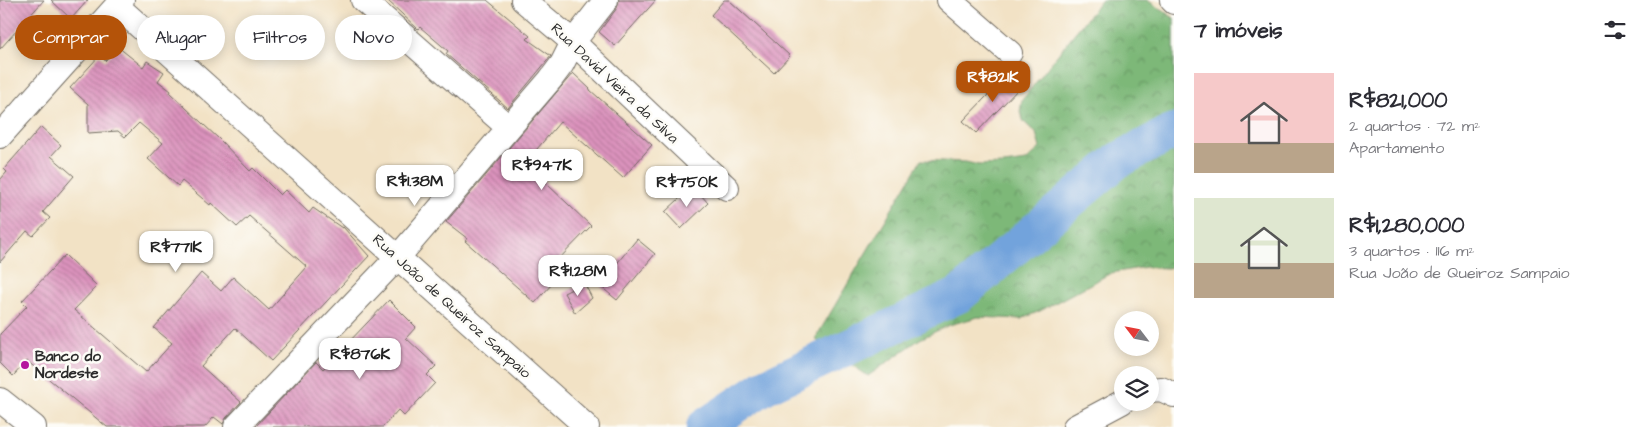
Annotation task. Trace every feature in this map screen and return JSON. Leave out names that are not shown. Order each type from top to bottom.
[{"type":"street","points":[[363,0],[508,127]]},
{"type":"street","name":"Rua David Vieira da Silva","points":[[523,0],[573,42],[727,188]]},
{"type":"street","points":[[236,427],[398,258],[562,64],[573,42],[606,0]]},
{"type":"street","points":[[949,0],[1010,53]]},
{"type":"street","points":[[0,136],[119,3]]},
{"type":"street","name":"Rua João de Queiroz Sampaio","points":[[119,3],[398,258],[587,427]]},
{"type":"street","points":[[1159,389],[1174,395]]},
{"type":"street","points":[[0,400],[34,427]]},
{"type":"street","points":[[1075,427],[1114,406]]},
{"type":"green space","points":[[1102,0],[1147,0],[1174,18],[1174,266],[1168,268],[1146,267],[1111,273],[1040,311],[1021,319],[978,317],[949,325],[920,339],[868,376],[815,339],[921,160],[966,162],[979,165],[1004,164],[1026,161],[1040,148],[1036,133],[1024,122],[1020,112],[1022,100]]},
{"type":"building","points":[[0,0],[44,0],[31,15],[15,15],[15,32],[0,49]]},
{"type":"building","points":[[51,0],[88,0],[75,15],[67,15]]},
{"type":"building","points":[[387,0],[487,0],[530,36],[527,39],[551,56],[508,108],[446,54],[448,51],[420,27],[418,29],[412,23],[412,15],[403,15]]},
{"type":"building","points":[[619,0],[656,0],[615,46],[599,32],[617,8]]},
{"type":"building","points":[[724,0],[729,0],[790,56],[774,73],[711,15]]},
{"type":"building","points":[[127,54],[143,67],[147,61],[164,72],[158,81],[171,91],[170,93],[250,171],[253,168],[280,195],[285,190],[309,213],[313,208],[343,227],[369,256],[271,361],[235,328],[201,366],[241,402],[223,424],[214,417],[205,427],[107,427],[27,361],[13,376],[0,363],[0,334],[27,306],[22,301],[65,255],[97,286],[74,310],[146,372],[172,343],[154,328],[201,273],[221,291],[233,277],[269,310],[307,267],[249,216],[237,227],[211,203],[210,205],[182,181],[178,186],[148,159],[163,143],[139,123],[125,137],[118,131],[88,133],[88,104],[70,88],[95,60],[127,60]]},
{"type":"building","points":[[573,73],[652,145],[623,178],[560,122],[525,163],[591,226],[551,267],[560,275],[535,303],[465,241],[468,239],[446,222]]},
{"type":"building","points":[[1009,73],[1022,85],[976,133],[963,121]]},
{"type":"building","points":[[41,127],[61,145],[51,156],[74,176],[43,212],[50,218],[33,236],[27,231],[0,262],[0,180],[7,172],[4,169]]},
{"type":"building","points":[[693,186],[708,203],[681,229],[665,212]]},
{"type":"building","points":[[637,239],[655,254],[617,300],[599,285]]},
{"type":"building","points":[[584,283],[592,298],[575,313],[564,293]]},
{"type":"building","points":[[389,300],[416,327],[406,338],[436,366],[427,375],[435,383],[404,416],[398,410],[383,427],[255,427],[316,362],[323,369]]},
{"type":"waterway","points":[[704,427],[764,387],[959,295],[1117,161],[1174,131]]},
{"type":"place","name":"Banco do Nordeste","points":[[25,365]]}]
